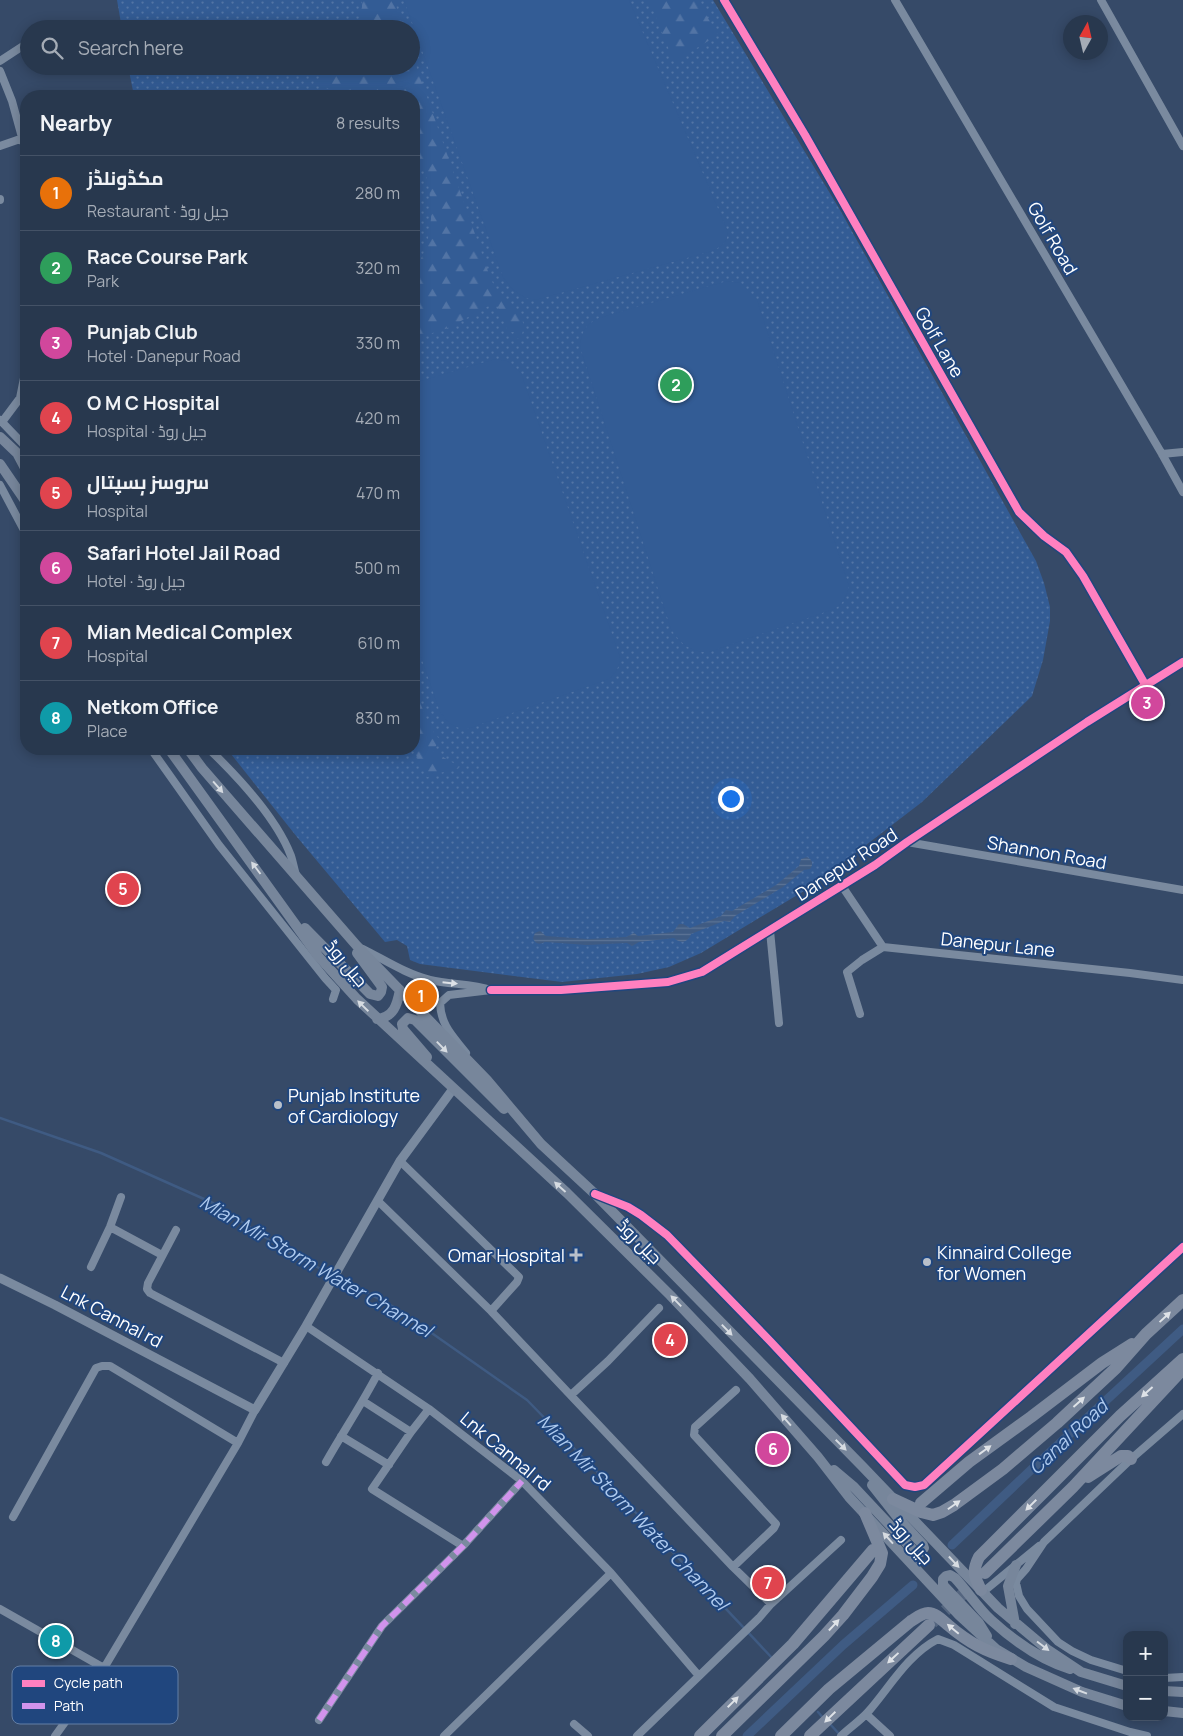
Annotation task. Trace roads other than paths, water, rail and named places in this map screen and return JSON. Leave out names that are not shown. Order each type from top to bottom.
[{"type":"highway","points":[[893,1499],[921,1512],[933,1515],[942,1512],[1002,1469],[1056,1423],[1116,1368],[1146,1334],[1183,1300]]},
{"type":"highway","points":[[921,1503],[969,1462],[1146,1334]]},
{"type":"highway","points":[[982,1591],[975,1578],[975,1566],[979,1557],[1120,1416],[1183,1359]]},
{"type":"highway","points":[[985,1573],[1073,1486],[1183,1369]]},
{"type":"highway","points":[[1073,1486],[1121,1456],[1128,1456],[1131,1459]]},
{"type":"highway","points":[[722,1736],[824,1636],[872,1577],[880,1564],[882,1553],[865,1513]]},
{"type":"highway","points":[[700,1736],[793,1644],[873,1550]]},
{"type":"highway","points":[[781,1736],[829,1689],[923,1614],[935,1615],[968,1642],[993,1654],[1011,1659]]},
{"type":"highway","points":[[811,1734],[929,1625]]},
{"type":"main road","points":[[0,437],[20,460]]},
{"type":"main road","points":[[0,464],[20,493]]},
{"type":"main road","name":"جیل روڈ","points":[[173,755],[318,956],[356,999],[610,1233],[750,1379],[850,1497],[940,1595],[996,1649],[1011,1659],[1047,1678],[1082,1692],[1123,1705]]},
{"type":"main road","name":"جیل روڈ","points":[[192,755],[357,946],[487,1080],[541,1144],[595,1194],[982,1591],[1016,1624],[1048,1650],[1081,1672],[1123,1685]]},
{"type":"main road","points":[[285,908],[370,994],[378,996],[382,990],[380,984],[317,901]]},
{"type":"main road","points":[[377,1019],[383,1018],[395,1009],[400,990]]},
{"type":"main road","points":[[453,1088],[403,1029],[402,1024],[408,1018],[415,1020],[488,1094],[541,1144]]},
{"type":"main road","points":[[818,1457],[853,1486],[915,1552],[921,1552],[924,1548],[923,1545],[898,1518],[870,1482],[862,1466]]},
{"type":"main road","points":[[1016,1565],[1008,1586],[1016,1624]]},
{"type":"main road","points":[[996,1649],[979,1623],[943,1585],[943,1579],[946,1576],[950,1575],[956,1578],[990,1619],[1016,1640],[1053,1664],[1081,1672]]},
{"type":"main road","points":[[1168,1691],[1183,1692]]},
{"type":"main road","points":[[1168,1712],[1183,1713]]},
{"type":"street","name":"Golf Lane","points":[[724,0],[805,135],[1019,512],[1044,536],[1066,552],[1083,576],[1146,686]]},
{"type":"street","name":"Golf Road","points":[[895,0],[1183,492]]},
{"type":"street","points":[[1101,0],[1183,146]]},
{"type":"street","points":[[0,61],[20,48]]},
{"type":"street","points":[[0,71],[20,128]]},
{"type":"street","points":[[0,146],[20,139]]},
{"type":"street","points":[[20,399],[1,421],[20,441]]},
{"type":"street","points":[[1162,454],[1183,452]]},
{"type":"street","points":[[0,485],[20,523]]},
{"type":"street","name":"Danepur Road","points":[[487,1080],[444,1025],[440,1014],[440,1003],[449,996],[491,990],[561,990],[668,982],[702,972],[875,866],[906,842],[1087,722],[1183,662]]},
{"type":"street","points":[[155,755],[219,845],[267,907],[336,990],[333,999]]},
{"type":"street","points":[[215,755],[243,785],[266,815],[291,856],[296,877]]},
{"type":"street","name":"Shannon Road","points":[[906,842],[1183,890]]},
{"type":"street","points":[[842,886],[883,948],[862,960],[847,972],[860,1014]]},
{"type":"street","points":[[770,931],[779,1023]]},
{"type":"street","name":"Danepur Road","points":[[357,946],[410,974],[432,981],[481,986],[491,990]]},
{"type":"street","name":"Danepur Lane","points":[[883,948],[1183,980]]},
{"type":"street","points":[[105,1666],[332,1282],[400,1161],[453,1088]]},
{"type":"street","points":[[400,1161],[519,1277],[517,1282],[491,1311]]},
{"type":"street","points":[[595,1194],[628,1207],[667,1235],[770,1341],[905,1485],[915,1487],[924,1485],[1183,1247]]},
{"type":"street","points":[[91,1267],[110,1227],[121,1197]]},
{"type":"street","points":[[378,1201],[491,1311],[733,1567],[771,1604]]},
{"type":"street","points":[[110,1227],[162,1256]]},
{"type":"street","points":[[176,1230],[148,1283],[147,1289],[150,1293],[284,1363]]},
{"type":"street","name":"Lnk Cannal rd","points":[[0,1278],[255,1410]]},
{"type":"street","points":[[571,1395],[608,1361],[659,1308]]},
{"type":"street","name":"Lnk Cannal rd","points":[[306,1326],[429,1409],[522,1481],[611,1573],[699,1676]]},
{"type":"street","points":[[13,1517],[96,1368],[102,1366],[110,1366],[238,1443]]},
{"type":"street","points":[[326,1462],[340,1436],[363,1402],[378,1373]]},
{"type":"street","points":[[733,1567],[776,1524],[694,1435],[693,1431],[694,1427],[736,1390]]},
{"type":"street","points":[[363,1402],[411,1432]]},
{"type":"street","points":[[429,1409],[372,1489],[462,1546]]},
{"type":"street","points":[[982,1591],[1044,1542],[1131,1459],[1183,1414]]},
{"type":"street","points":[[340,1436],[389,1465]]},
{"type":"street","points":[[319,1720],[382,1626],[462,1546],[522,1481]]},
{"type":"street","points":[[637,1736],[759,1618],[771,1604],[841,1540]]},
{"type":"street","points":[[1044,1542],[1017,1579],[1019,1596],[1049,1633],[1072,1652],[1112,1668],[1123,1670]]},
{"type":"street","points":[[444,1736],[611,1573]]},
{"type":"street","points":[[0,1609],[100,1666]]},
{"type":"street","points":[[841,1736],[866,1714],[906,1664],[927,1645],[938,1639],[954,1645],[1054,1706],[1147,1736]]},
{"type":"street","points":[[1168,1678],[1183,1677]]},
{"type":"street","points":[[866,1714],[890,1736]]},
{"type":"street","points":[[55,1736],[64,1724]]},
{"type":"street","points":[[574,1724],[588,1736]]},
{"type":"waterway","name":"Mian Mir Storm Water Channel","points":[[0,1118],[101,1153],[213,1203],[280,1247],[332,1275]]},
{"type":"waterway","name":"Mian Mir Storm Water Channel","points":[[337,1277],[396,1308],[527,1400],[607,1482],[773,1659]]},
{"type":"waterway","name":"Canal Road","points":[[952,1545],[1183,1329]]},
{"type":"waterway","points":[[747,1736],[843,1645],[913,1585]]},
{"type":"waterway","points":[[818,1712],[824,1719]]},
{"type":"waterway","points":[[830,1724],[840,1735]]},
{"type":"tunnel","points":[[932,1623],[983,1575]]},
{"type":"place","name":"Race Course Park","points":[[676,385]]},
{"type":"place","name":"Punjab Club","points":[[1147,703]]},
{"type":"place","name":"سروسز ہسپتال","points":[[123,889]]},
{"type":"place","name":"مکڈونلڈز","points":[[421,996]]},
{"type":"place","name":"Punjab Institute of Cardiology","points":[[278,1105]]},
{"type":"place","name":"Omar Hospital","points":[[576,1255]]},
{"type":"place","name":"Kinnaird College for Women","points":[[927,1262]]},
{"type":"place","name":"O M C Hospital","points":[[670,1340]]},
{"type":"place","name":"Safari Hotel Jail Road","points":[[773,1449]]},
{"type":"place","name":"Mian Medical Complex","points":[[768,1583]]},
{"type":"place","name":"Netkom Office","points":[[56,1641]]}]
